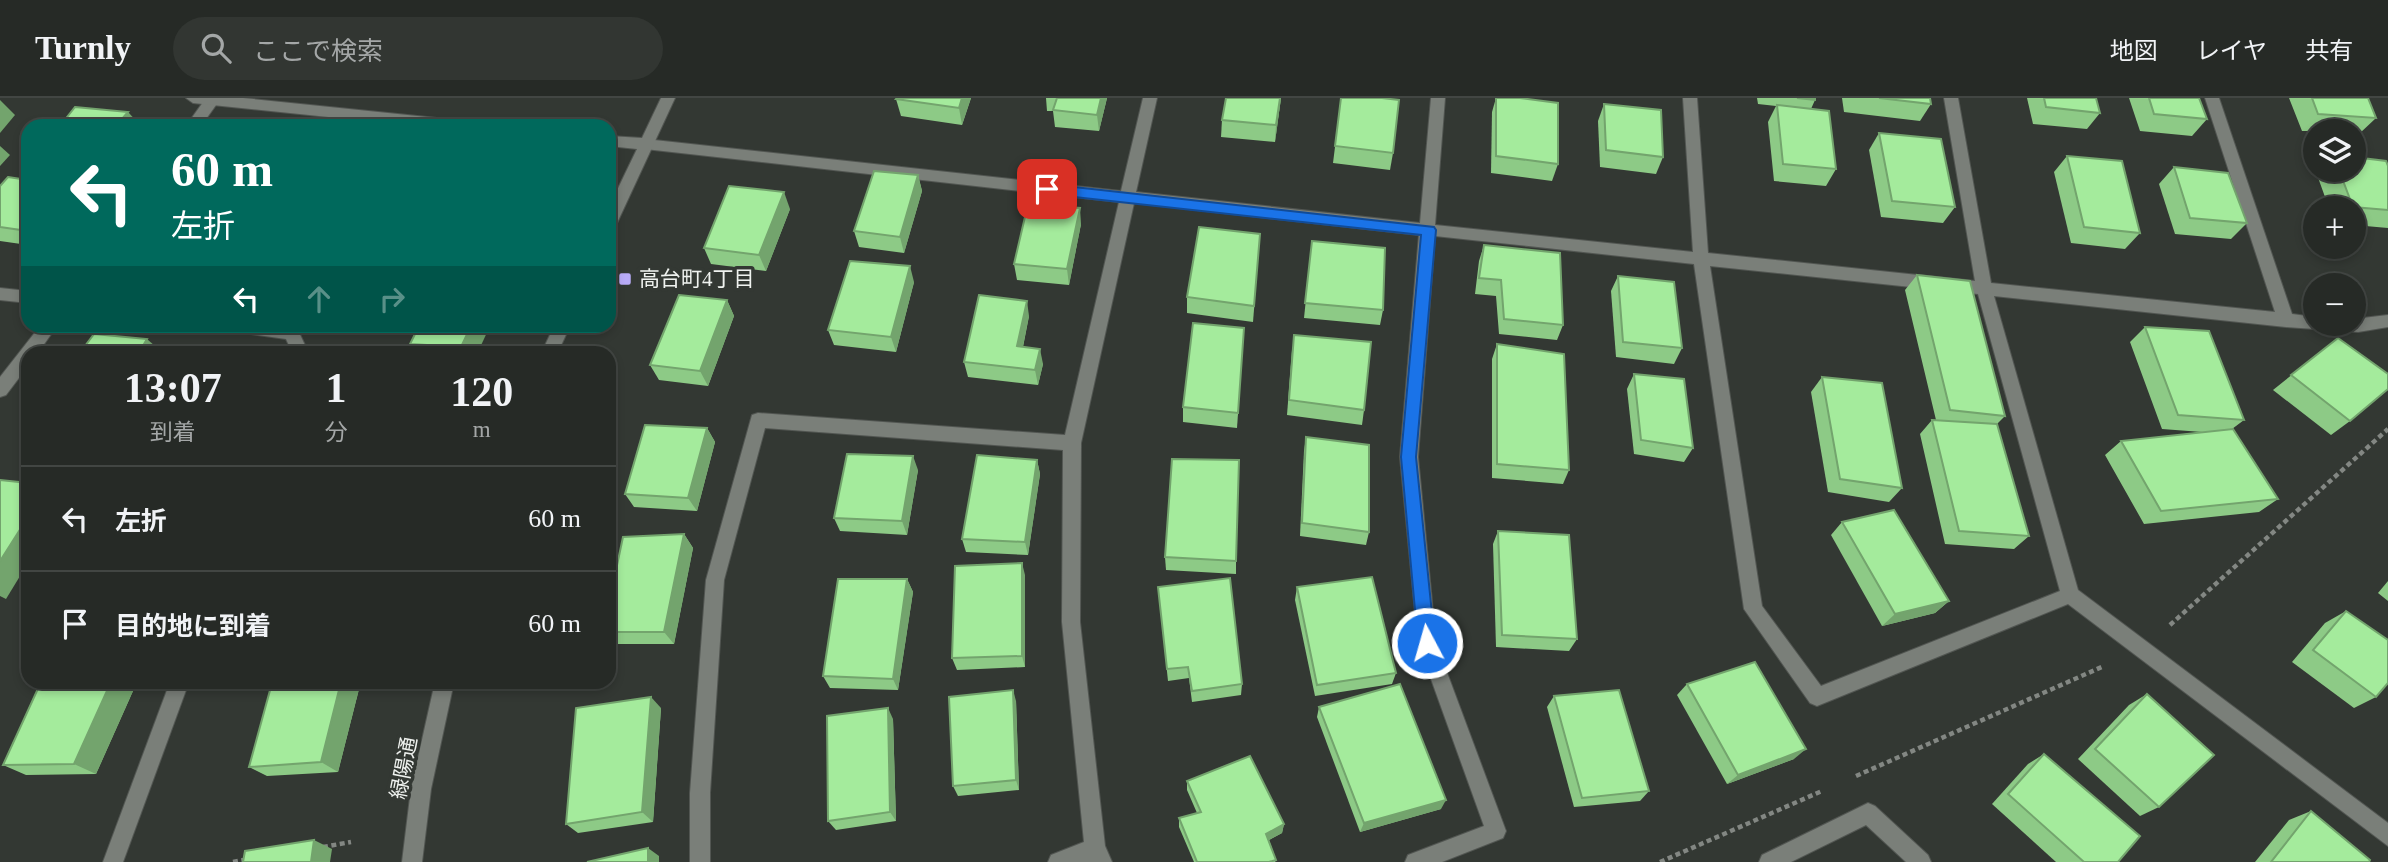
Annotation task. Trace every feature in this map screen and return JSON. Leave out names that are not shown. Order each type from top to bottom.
[{"type":"street","points":[[193,98],[400,119]]},
{"type":"street","points":[[616,208],[668,98]]},
{"type":"street","points":[[1058,862],[1098,855],[1070,622],[1072,443],[1150,98]]},
{"type":"street","points":[[1415,862],[1496,831],[1427,643],[1409,457],[1438,98]]},
{"type":"street","points":[[1690,98],[1701,259],[1753,609],[1817,697],[2070,595]]},
{"type":"street","points":[[1951,98],[1984,287],[2070,595],[2388,836]]},
{"type":"street","points":[[2212,98],[2286,321]]},
{"type":"street","points":[[198,119],[213,99]]},
{"type":"street","points":[[616,142],[2303,322]]},
{"type":"street","points":[[0,294],[21,296]]},
{"type":"street","points":[[2366,325],[2388,321]]},
{"type":"street","points":[[0,390],[21,363]]},
{"type":"street","points":[[700,862],[701,793],[715,580],[758,420],[1072,443]]},
{"type":"street","points":[[113,862],[177,689]]},
{"type":"street","name":"緑陽通","points":[[412,862],[421,789],[443,689]]},
{"type":"street","points":[[1769,862],[1868,813],[1921,862]]},
{"type":"path","points":[[1851,778],[2144,649],[2388,429]]},
{"type":"path","points":[[1660,862],[1826,789]]},
{"type":"path","points":[[311,849],[351,842]]},
{"type":"path","points":[[233,862],[259,858]]},
{"type":"building","points":[[897,98],[962,98],[959,108]]},
{"type":"building","points":[[1057,98],[1101,98],[1097,115],[1053,110]]},
{"type":"building","points":[[1226,98],[1280,98],[1276,125],[1222,120]]},
{"type":"building","points":[[1341,98],[1399,100],[1393,153],[1335,146]]},
{"type":"building","points":[[1496,98],[1558,103],[1558,164],[1496,156]]},
{"type":"building","points":[[1879,98],[1930,98],[1931,104]]},
{"type":"building","points":[[2044,98],[2096,98],[2100,113],[2046,107]]},
{"type":"building","points":[[2149,98],[2199,98],[2207,119],[2154,114]]},
{"type":"building","points":[[2312,98],[2368,98],[2376,118],[2318,114]]},
{"type":"building","points":[[1604,104],[1661,110],[1663,157],[1606,150]]},
{"type":"building","points":[[1777,105],[1829,111],[1836,169],[1783,164]]},
{"type":"building","points":[[75,107],[128,112],[122,119],[66,119]]},
{"type":"building","points":[[1879,133],[1941,139],[1955,207],[1892,201]]},
{"type":"building","points":[[2067,156],[2122,161],[2140,233],[2084,227]]},
{"type":"building","points":[[2366,158],[2386,161],[2388,210],[2366,208],[2366,196],[2349,196],[2344,182],[2366,182]]},
{"type":"building","points":[[2174,167],[2228,173],[2247,223],[2190,218]]},
{"type":"building","points":[[874,171],[918,175],[900,237],[854,231]]},
{"type":"building","points":[[8,177],[21,179],[21,230],[0,227],[0,186]]},
{"type":"building","points":[[729,186],[784,192],[759,255],[704,248]]},
{"type":"building","points":[[1028,204],[1080,208],[1067,269],[1014,264]]},
{"type":"building","points":[[1199,227],[1260,234],[1254,306],[1187,297]]},
{"type":"building","points":[[1312,241],[1385,248],[1383,310],[1305,303]]},
{"type":"building","points":[[1484,245],[1560,253],[1563,325],[1504,319],[1501,280],[1479,278]]},
{"type":"building","points":[[850,261],[910,266],[891,337],[828,330]]},
{"type":"building","points":[[1917,275],[1970,281],[2005,416],[1950,410]]},
{"type":"building","points":[[1618,276],[1674,282],[1682,348],[1623,342]]},
{"type":"building","points":[[679,295],[727,300],[700,371],[650,365]]},
{"type":"building","points":[[979,295],[1027,301],[1017,346],[1040,349],[1035,370],[964,362]]},
{"type":"building","points":[[1193,323],[1244,328],[1238,413],[1183,407]]},
{"type":"building","points":[[2145,327],[2209,331],[2244,420],[2178,415]]},
{"type":"building","points":[[416,333],[468,333],[461,346],[410,344]]},
{"type":"building","points":[[94,334],[147,339],[143,346],[85,346]]},
{"type":"building","points":[[1294,335],[1371,342],[1364,410],[1289,400]]},
{"type":"building","points":[[2338,338],[2388,374],[2388,389],[2350,421],[2291,375]]},
{"type":"building","points":[[1497,344],[1564,354],[1569,470],[1497,464]]},
{"type":"building","points":[[1634,374],[1684,379],[1693,448],[1641,440]]},
{"type":"building","points":[[1822,377],[1882,383],[1902,488],[1840,479]]},
{"type":"building","points":[[1932,420],[1997,424],[2029,536],[1959,531]]},
{"type":"building","points":[[645,425],[707,428],[688,498],[625,494]]},
{"type":"building","points":[[2233,429],[2278,499],[2161,511],[2121,441]]},
{"type":"building","points":[[1306,437],[1369,445],[1369,532],[1302,523]]},
{"type":"building","points":[[847,454],[913,456],[902,521],[834,518]]},
{"type":"building","points":[[977,455],[1037,460],[1025,542],[962,539]]},
{"type":"building","points":[[1172,459],[1239,460],[1236,561],[1165,557]]},
{"type":"building","points":[[0,480],[21,482],[21,528],[0,561]]},
{"type":"building","points":[[1894,510],[1949,601],[1895,614],[1842,522]]},
{"type":"building","points":[[1498,531],[1569,535],[1577,639],[1502,635]]},
{"type":"building","points":[[684,534],[664,632],[616,632],[616,570],[623,537]]},
{"type":"building","points":[[1022,563],[1022,656],[952,658],[955,566]]},
{"type":"building","points":[[1372,577],[1396,673],[1317,685],[1297,587]]},
{"type":"building","points":[[1230,578],[1242,684],[1192,691],[1188,667],[1167,669],[1158,587]]},
{"type":"building","points":[[838,579],[907,579],[893,679],[823,676]]},
{"type":"building","points":[[2346,611],[2388,640],[2388,683],[2376,697],[2313,650]]},
{"type":"building","points":[[1755,662],[1806,749],[1738,775],[1687,684]]},
{"type":"building","points":[[1400,684],[1446,800],[1364,823],[1319,707]]},
{"type":"building","points":[[38,689],[108,689],[74,764],[3,765]]},
{"type":"building","points":[[270,689],[339,689],[321,762],[249,767]]},
{"type":"building","points":[[1013,690],[1016,780],[953,786],[949,697]]},
{"type":"building","points":[[1619,690],[1649,791],[1582,798],[1554,696]]},
{"type":"building","points":[[2147,694],[2214,755],[2159,807],[2095,749]]},
{"type":"building","points":[[651,697],[642,812],[566,824],[576,708]]},
{"type":"building","points":[[888,708],[890,812],[828,821],[827,716]]},
{"type":"building","points":[[2044,754],[2140,836],[2118,862],[2084,862],[2008,794]]},
{"type":"building","points":[[1250,756],[1284,824],[1266,834],[1276,860],[1197,862],[1179,818],[1201,812],[1187,781]]},
{"type":"building","points":[[2311,811],[2370,860],[2369,862],[2271,862]]},
{"type":"building","points":[[314,840],[311,862],[243,862],[245,851]]},
{"type":"building","points":[[648,848],[648,862],[587,862]]},
{"type":"place","name":"高台町4丁目","points":[[625,279]]},
{"type":"route","points":[[1047,189],[1429,230],[1409,457],[1427,643]]}]
